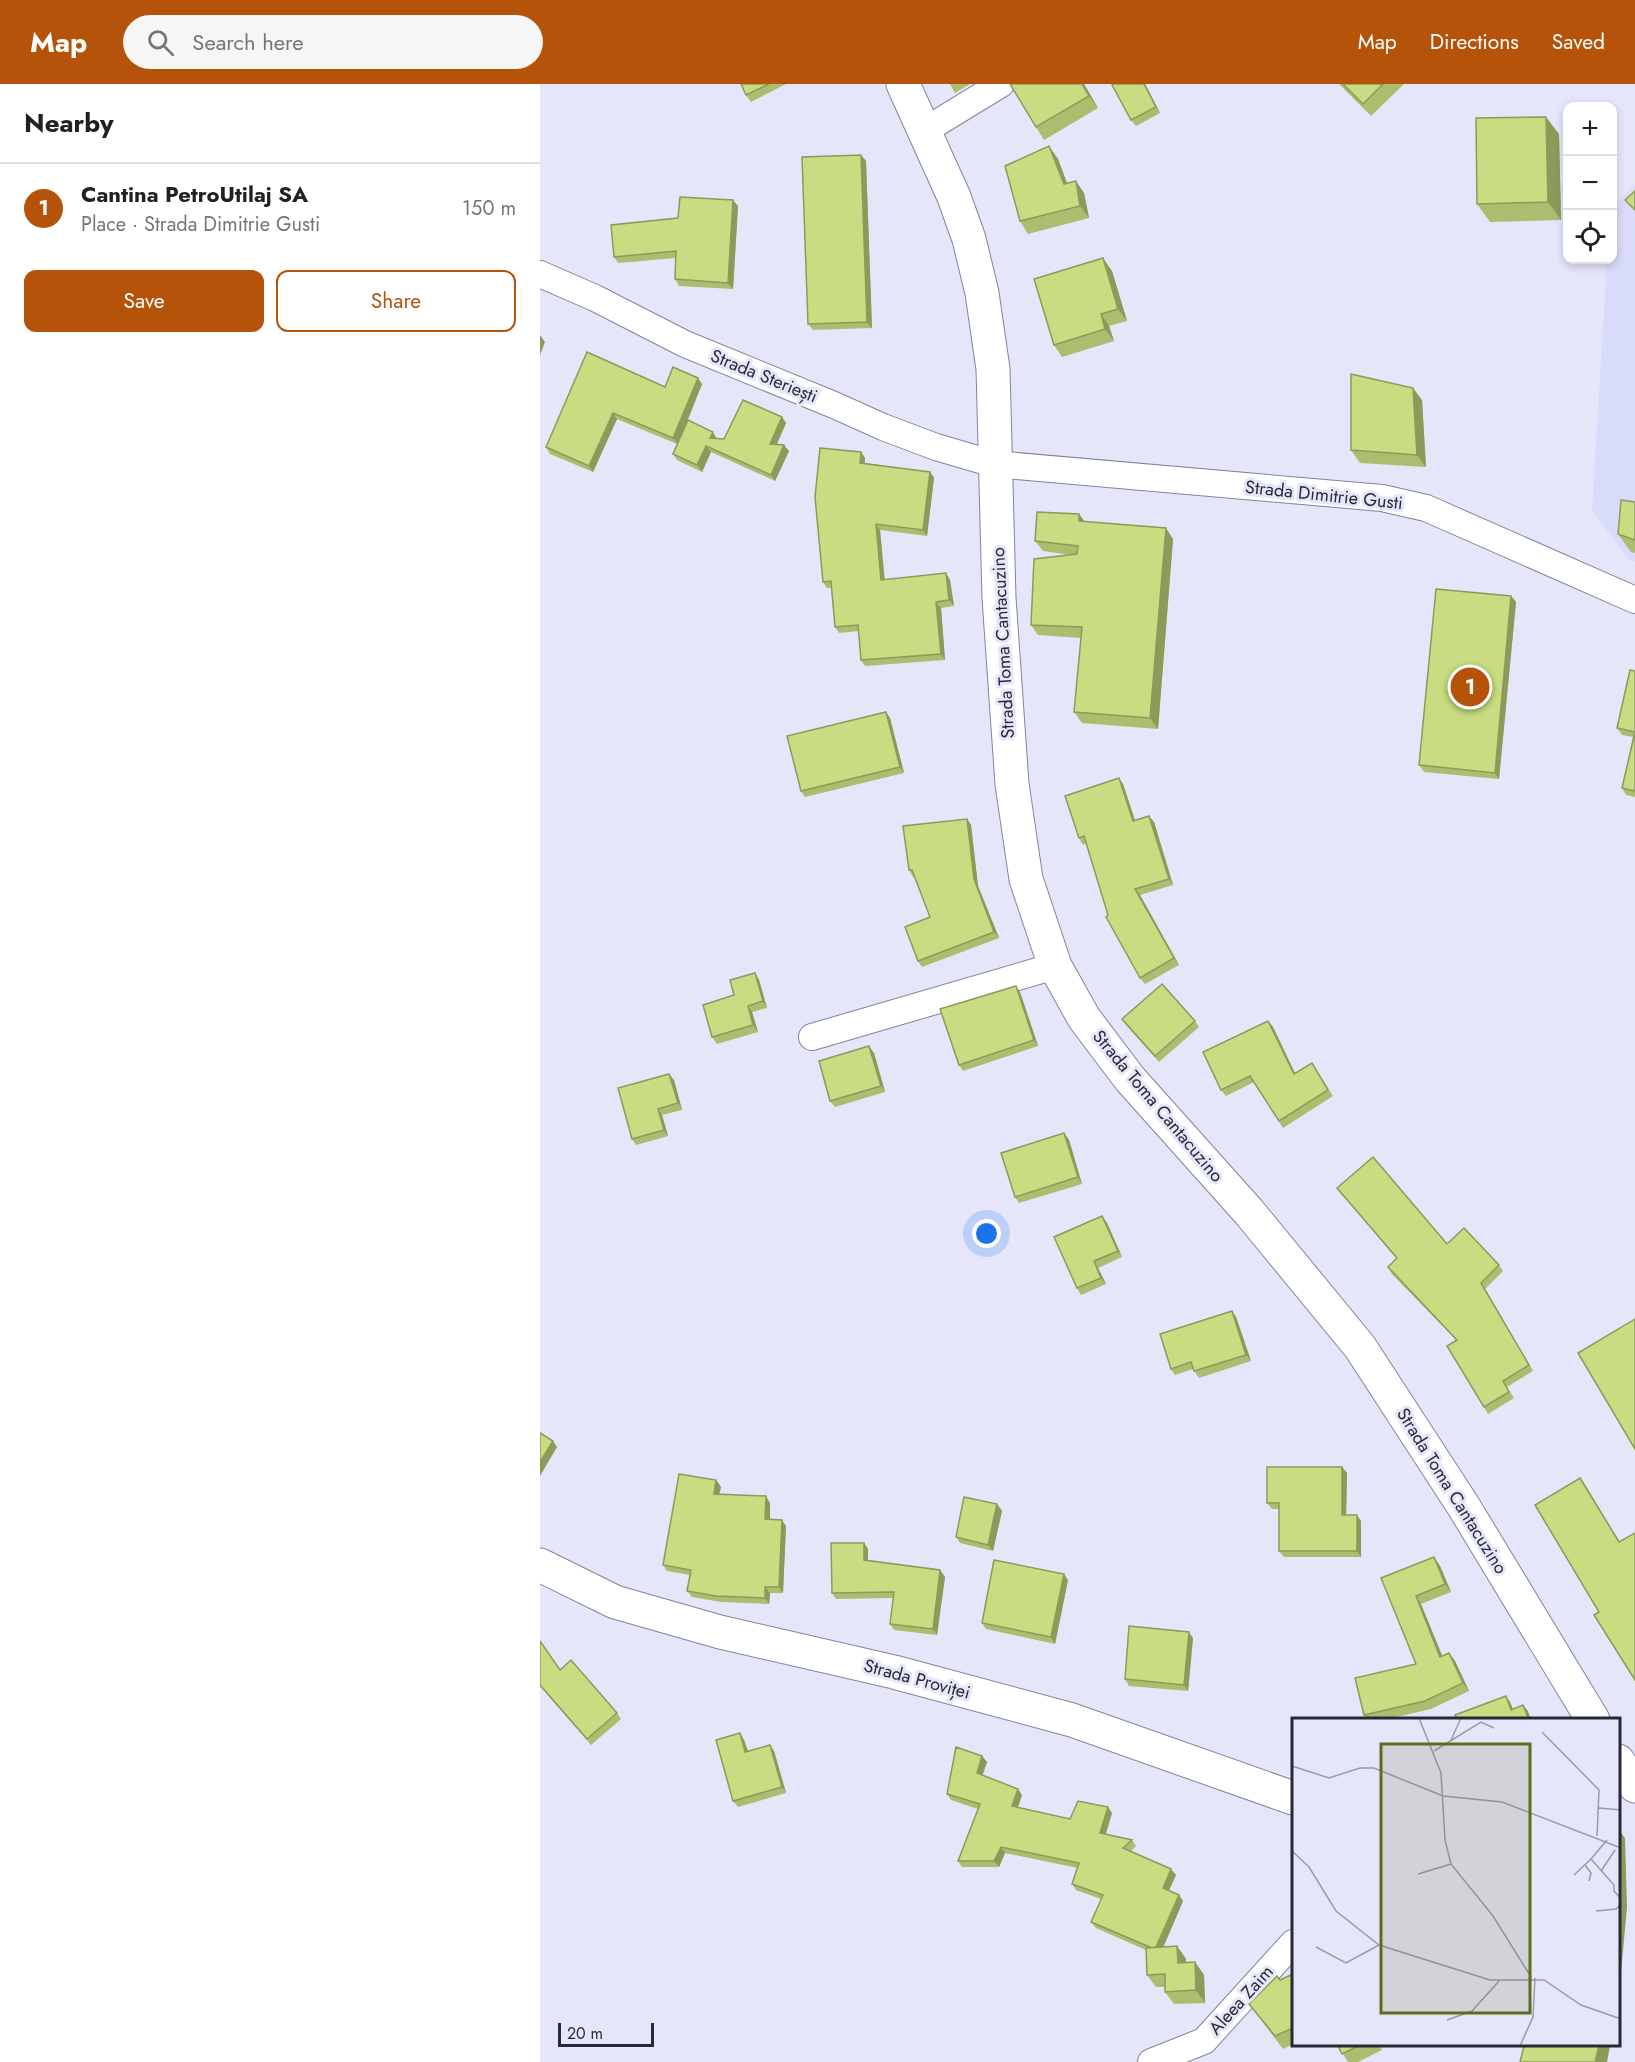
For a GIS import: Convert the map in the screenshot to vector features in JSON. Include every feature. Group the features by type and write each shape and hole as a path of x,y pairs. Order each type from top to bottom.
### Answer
{"street":[{"name":"Strada Toma Cantacuzino","path":"903,84 954,197 969,239 982,293 993,369 999,598 1012,784 1026,879 1055,966 1084,1018 1130,1079 1249,1212 1360,1347 1464,1507 1592,1718"},
{"path":"924,131 1001,84"},
{"name":"Strada Steriești","path":"540,274 595,298 685,344 884,427 936,447 994,464"},
{"name":"Strada Dimitrie Gusti","path":"994,464 1382,498 1426,508 1635,600"},
{"path":"812,1036 1055,966"},
{"name":"Strada Proviței","path":"540,1565 615,1602 720,1632 894,1672 1072,1720 1292,1798"},
{"path":"1620,1764 1635,1786"},
{"path":"1620,1796 1635,1795"},
{"name":"Aleea Zaim","path":"1151,2062 1204,2041 1292,1944"}],"shaded area":[{"path":"1635,185 1635,561 1630,560 1592,511 1607,264 1617,264 1617,203"}],"building":[{"path":"741,84 769,84 746,95"},
{"path":"1010,84 1082,84 1089,96 1036,127"},
{"path":"1113,84 1144,84 1156,107 1131,120"},
{"path":"1343,84 1383,84 1363,104"},
{"path":"1546,117 1548,202 1477,204 1476,118"},
{"path":"1049,146 1064,184 1076,181 1080,206 1020,221 1005,166"},
{"path":"861,155 867,322 808,324 802,157"},
{"path":"1635,191 1635,210 1625,200"},
{"path":"680,197 733,200 728,283 675,279 676,251 614,257 611,225 678,218"},
{"path":"1103,258 1118,309 1101,314 1105,329 1054,345 1034,279"},
{"path":"587,352 665,387 673,367 698,378 673,438 613,413 589,466 546,447"},
{"path":"1351,374 1413,388 1417,455 1351,450"},
{"path":"743,400 782,417 770,444 784,445 771,475 706,446 697,465 673,454 688,420 713,432 710,438 724,439"},
{"path":"820,448 861,452 860,463 930,472 923,530 876,524 881,580 946,573 949,600 936,602 941,654 861,660 858,625 835,627 831,581 823,582 815,497"},
{"path":"1621,500 1635,502 1635,540 1618,534"},
{"path":"1037,512 1079,514 1079,521 1166,528 1150,718 1074,712 1082,627 1031,625 1034,559 1077,554 1078,546 1035,541"},
{"path":"1436,589 1511,596 1495,773 1419,765"},
{"path":"1630,670 1635,671 1635,732 1617,728"},
{"path":"886,712 900,767 801,791 787,736"},
{"path":"1635,732 1635,791 1622,788"},
{"path":"1119,778 1133,821 1149,816 1169,879 1135,889 1174,958 1140,978 1106,917 1108,915 1084,836 1079,838 1065,796"},
{"path":"967,819 974,879 994,932 918,961 905,927 930,917 912,870 909,870 903,826"},
{"path":"755,973 763,1001 748,1006 753,1025 712,1037 703,1005 734,995 730,980"},
{"path":"1162,984 1195,1021 1155,1056 1122,1019"},
{"path":"1016,986 1034,1040 959,1065 940,1009"},
{"path":"1268,1021 1294,1074 1312,1063 1328,1090 1279,1121 1250,1076 1221,1090 1203,1052"},
{"path":"869,1046 881,1086 830,1101 819,1061"},
{"path":"669,1074 678,1103 658,1109 664,1130 632,1139 618,1088"},
{"path":"1064,1133 1078,1177 1015,1197 1001,1153"},
{"path":"1373,1157 1447,1244 1464,1228 1499,1265 1481,1283 1529,1365 1503,1381 1509,1392 1484,1407 1447,1346 1457,1340 1388,1267 1397,1258 1337,1188"},
{"path":"1102,1216 1118,1251 1094,1261 1101,1278 1077,1288 1054,1237"},
{"path":"1232,1311 1246,1355 1194,1371 1191,1362 1171,1369 1160,1334"},
{"path":"1635,1319 1635,1449 1578,1353"},
{"path":"540,1433 553,1441 540,1462"},
{"path":"1267,1467 1342,1467 1342,1515 1357,1515 1357,1551 1279,1551 1279,1503 1267,1503"},
{"path":"679,1474 716,1480 714,1494 766,1496 765,1519 782,1520 779,1587 765,1587 765,1598 716,1596 687,1591 691,1570 663,1565"},
{"path":"1580,1478 1619,1542 1635,1533 1635,1680 1594,1615 1599,1612 1535,1505"},
{"path":"964,1497 997,1504 988,1545 956,1537"},
{"path":"831,1543 864,1543 864,1560 940,1570 933,1629 890,1624 894,1592 832,1593"},
{"path":"1434,1557 1445,1584 1416,1596 1440,1657 1449,1653 1463,1683 1425,1701 1364,1715 1355,1678 1416,1664 1381,1578"},
{"path":"994,1560 1064,1574 1051,1637 982,1623"},
{"path":"1129,1626 1189,1632 1184,1685 1125,1679"},
{"path":"540,1641 560,1670 571,1660 617,1713 587,1739 540,1685"},
{"path":"1506,1696 1511,1710 1523,1705 1528,1718 1456,1718 1455,1715"},
{"path":"740,1733 745,1752 770,1745 782,1787 733,1801 716,1740"},
{"path":"956,1747 982,1756 977,1773 1018,1789 1012,1806 1070,1819 1078,1801 1108,1807 1100,1833 1132,1840 1123,1848 1171,1869 1163,1888 1179,1895 1156,1947 1152,1948 1091,1922 1103,1895 1072,1884 1079,1863 1001,1847 994,1861 958,1861 980,1804 947,1794"},
{"path":"1177,1946 1178,1963 1195,1962 1196,1990 1165,1992 1165,1974 1147,1975 1146,1948"},
{"path":"1292,1974 1292,2028 1275,2036 1249,2004 1277,1976 1280,1980"},
{"path":"1338,2047 1356,2047 1342,2054"},
{"path":"1524,2047 1599,2047 1595,2062 1520,2062"}],"place":[{"name":"Cantina PetroUtilaj SA","path":"1470,687"}]}
